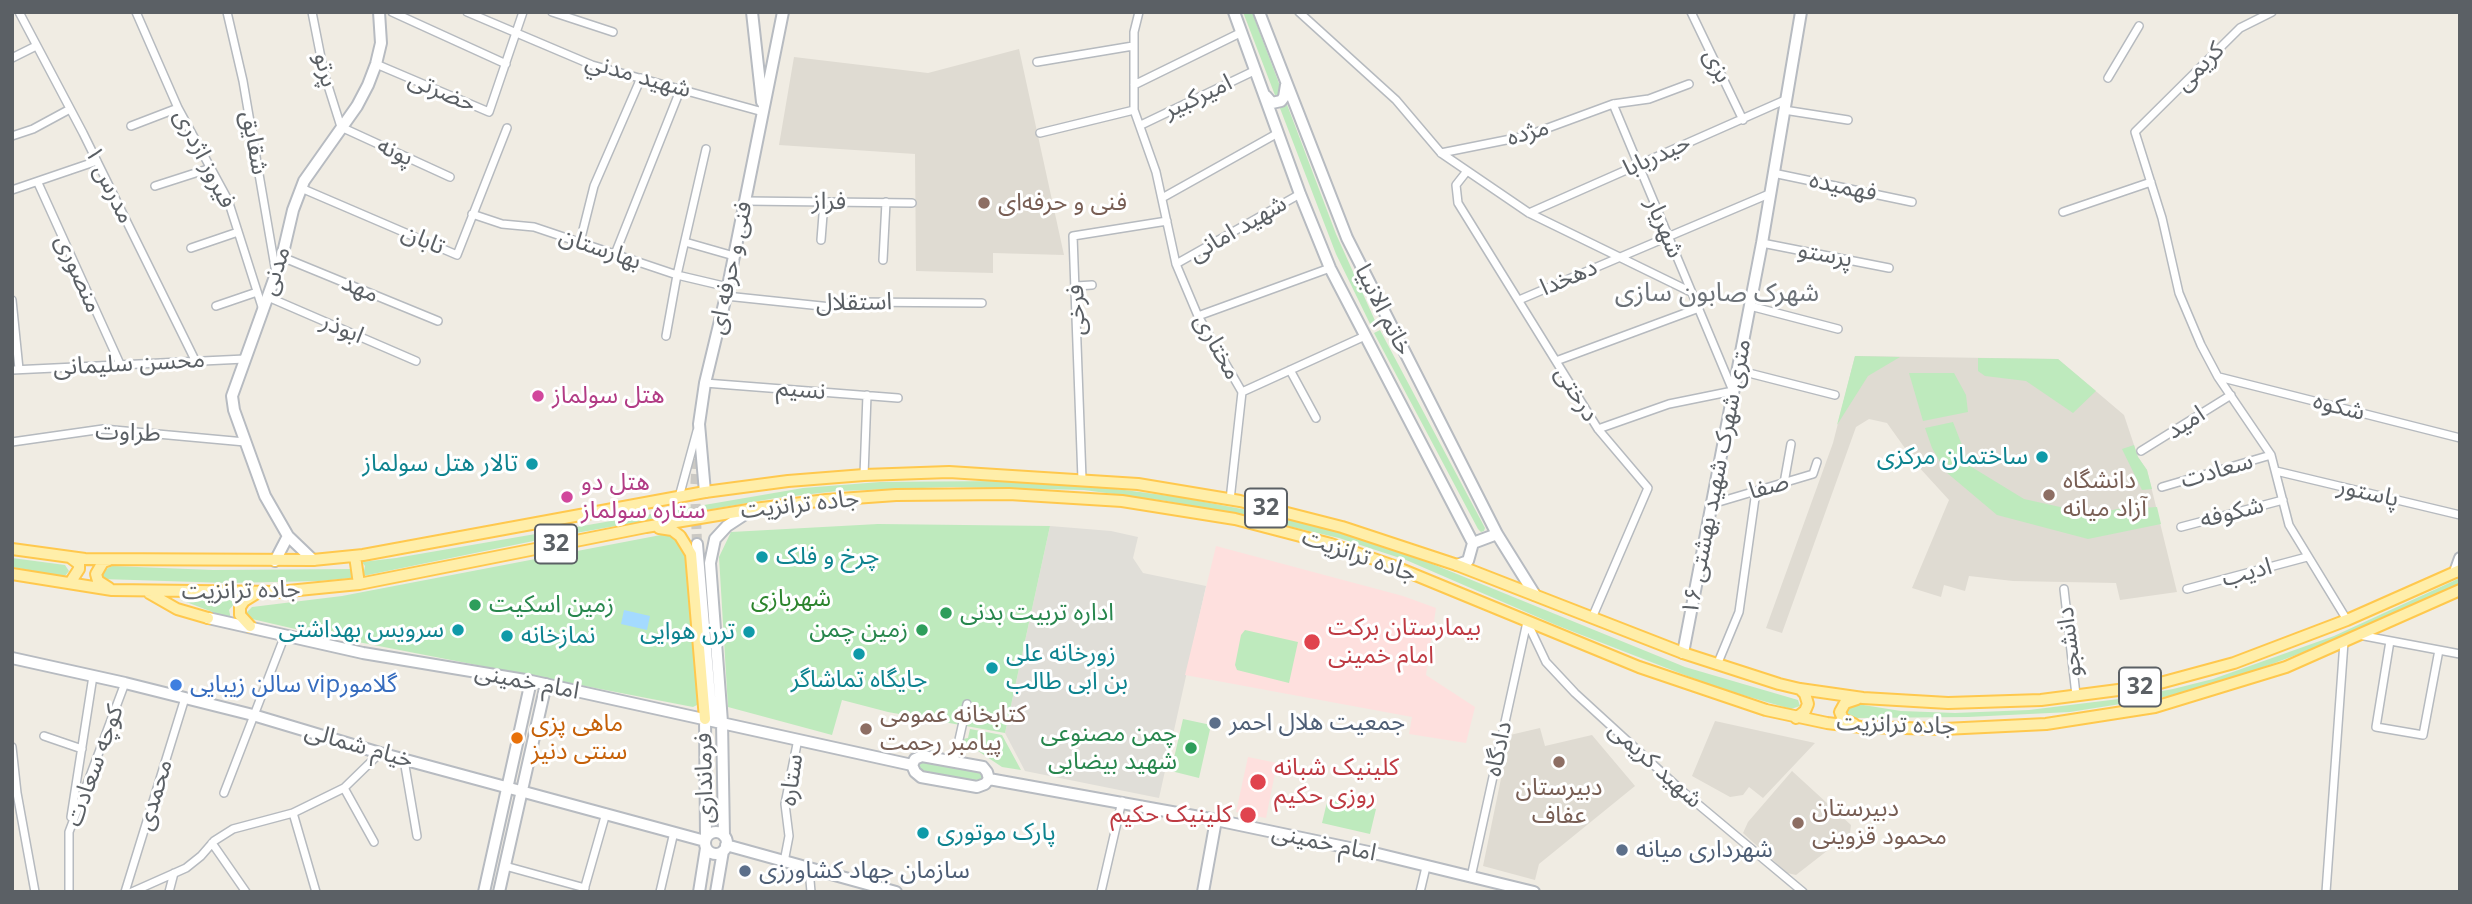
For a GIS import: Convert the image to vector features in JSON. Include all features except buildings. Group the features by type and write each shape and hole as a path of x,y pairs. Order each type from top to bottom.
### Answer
{"main road":[{"name":"جاده ترانزیت","path":"12,550 70,558 313,560 355,556 705,492 788,481 949,472 1082,479 1138,484 1230,500 1342,527 1457,565 1683,653 1800,689 1863,698 1948,704 2042,700 2150,686 2234,663 2347,620 2457,571"},
{"name":"جاده ترانزیت","path":"12,573 112,590 146,592 257,593 321,589 754,509 896,495 1009,494 1133,502 1236,519 1331,544 1391,565 1639,667 1766,710 1796,718 1861,727 1944,729 2046,724 2155,707 2286,667 2460,590"},
{"path":"646,527 672,530 680,536 691,554 713,721"},
{"path":"355,556 359,584"},
{"path":"70,558 79,564 79,569 70,583"},
{"path":"111,559 103,562 96,577 112,590"},
{"name":"امام خمینی","path":"146,592 177,609 208,618"},
{"path":"250,626 240,615 240,607 257,593"},
{"path":"1796,718 1805,711 1808,704 1807,697 1800,689"},
{"path":"1861,727 1843,719 1840,712 1844,703 1863,698"}],"street":[{"name":"مدرس ۱","path":"19,12 97,161 195,360"},
{"name":"فیروز اژدری","path":"136,12 178,108 228,200 262,294"},
{"name":"شقایق","path":"227,12 243,81 276,274"},
{"name":"پرتو","path":"312,12 324,74 341,127"},
{"name":"مدنی","path":"313,560 288,536 265,496 233,410 232,396 263,310 262,294 276,274 293,210 302,188 357,106 376,64 381,43 379,12"},
{"path":"392,12 506,64"},
{"name":"شهيد مدني","path":"467,12 592,65 763,112"},
{"name":"حضرتی","path":"376,64 489,112 523,12"},
{"path":"552,12 613,32"},
{"path":"752,12 763,112"},
{"name":"فنی و حرفه ای","path":"705,492 699,424 705,383 727,291 783,12"},
{"name":"مختاری","path":"1139,12 1133,33 1134,110 1156,172 1176,264 1198,316 1242,392 1230,500"},
{"name":"خاتم الانبیا","path":"1234,12 1300,194 1330,268 1473,543"},
{"name":"خاتم الانبیا","path":"1259,12 1347,238 1497,534 1535,595"},
{"path":"1299,12 1396,100 1441,153 1529,213 1691,292"},
{"name":"بزی","path":"1690,12 1743,120"},
{"name":"۱۶ متری شهرک شهيد بهشتی","path":"1683,653 1762,243 1801,12"},
{"name":"کریمی","path":"2151,182 2136,132 2239,28 2272,12"},
{"path":"2108,78 2138,26"},
{"path":"1133,85 1242,32"},
{"path":"12,58 36,46"},
{"path":"1037,62 1133,46"},
{"name":"امیرکبیر","path":"1141,125 1256,70"},
{"path":"580,242 594,186 641,78"},
{"name":"مژده","path":"1441,153 1526,136 1613,104 1649,99 1689,84"},
{"path":"1264,94 1272,103 1276,103 1284,97 1286,85"},
{"path":"615,254 681,88"},
{"name":"شهریار","path":"1613,104 1734,391"},
{"path":"1785,105 1848,120"},
{"name":"حیدربابا","path":"1529,213 1638,164 1785,105"},
{"path":"131,126 178,108"},
{"path":"12,136 33,129 70,109"},
{"path":"1040,133 1134,110"},
{"name":"پونه","path":"341,127 450,177"},
{"name":"تابان","path":"302,188 457,255 507,128"},
{"path":"1162,198 1278,133"},
{"path":"666,336 706,149"},
{"path":"12,190 97,161"},
{"path":"155,186 211,168"},
{"name":"درختی","path":"1467,171 1456,185 1458,203 1598,429 1648,488 1592,618"},
{"name":"فهمیده","path":"1773,173 1912,202"},
{"path":"2063,212 2151,182 2179,293 2201,345 2218,377 2271,455 2289,525 2347,620"},
{"name":"منصوری","path":"38,183 120,364"},
{"name":"شهید امانی","path":"1176,264 1300,194"},
{"name":"دهخدا","path":"1519,300 1769,194"},
{"name":"فراز","path":"745,201 912,203"},
{"path":"821,240 824,201"},
{"path":"883,260 886,202"},
{"name":"بهارستان","path":"472,214 502,224 534,227 727,291"},
{"name":"فرخی","path":"1082,479 1073,236 1167,221"},
{"path":"191,247 238,232"},
{"path":"685,242 734,256"},
{"name":"پرستو","path":"1762,243 1889,268"},
{"name":"مهد","path":"282,257 438,321"},
{"path":"1198,316 1330,268"},
{"path":"1076,286 1092,285"},
{"name":"استقلال","path":"727,291 831,307 852,302 982,303"},
{"path":"216,306 262,294"},
{"name":"ابوذر","path":"262,294 416,361"},
{"path":"12,300 15,370"},
{"path":"1750,306 1838,329"},
{"path":"1556,361 1699,309"},
{"path":"1242,392 1365,336"},
{"name":"محسن سلیمانی","path":"15,370 245,359"},
{"path":"1290,370 1316,418"},
{"path":"1737,370 1835,395"},
{"name":"شکوه","path":"2218,377 2460,438"},
{"name":"نسيم","path":"705,383 898,398"},
{"path":"1598,429 1669,404 1734,391"},
{"name":"امید","path":"2141,450 2231,395"},
{"path":"864,475 867,396"},
{"path":"679,497 699,424"},
{"name":"طراوت","path":"12,442 103,429 245,442"},
{"path":"1784,483 1791,444"},
{"name":"سعادت","path":"2162,487 2271,455"},
{"name":"صفا","path":"1712,504 1813,474 1817,462"},
{"name":"پاستور","path":"2276,471 2460,515"},
{"path":"1717,664 1739,612 1756,491"},
{"name":"شکوفه","path":"2181,527 2283,500"},
{"path":"713,721 711,550 715,539 727,526 754,509"},
{"path":"1457,565 1468,561 1473,543 1497,534"},
{"path":"275,561 288,536"},
{"path":"696,544 713,721"},
{"name":"ادیب","path":"2187,589 2307,557"},
{"path":"2457,571 2460,558"},
{"name":"دانشجو","path":"2064,589 2077,695"},
{"name":"امام خمینی","path":"208,618 363,653 546,684 912,765"},
{"name":"دادگاه","path":"1471,877 1527,622"},
{"name":"شهید کریمی","path":"1527,622 1546,662 1575,692 1681,790 1799,890"},
{"path":"224,793 285,635"},
{"path":"2359,635 2460,654"},
{"path":"2390,641 2376,727 2423,735 2439,650"},
{"path":"2326,892 2343,642"},
{"name":"خیام شمالی","path":"12,658 253,715 404,760 674,832 705,842 713,854 724,844"},
{"path":"69,832 93,676"},
{"path":"484,892 531,681"},
{"name":"کوچه سعادت","path":"69,892 69,832 125,683"},
{"path":"499,892 546,684"},
{"name":"محمدی","path":"125,892 185,698"},
{"path":"954,762 967,704"},
{"name":"فرمانداری","path":"699,892 713,721"},
{"name":"فرمانداری","path":"713,721 724,844 716,892"},
{"path":"44,736 82,749"},
{"name":"ستاره","path":"784,862 789,836 785,804 798,739"},
{"path":"12,747 22,821 36,892"},
{"path":"132,892 174,873 201,856 212,843 233,829 293,813 344,788 380,753"},
{"path":"922,756 954,762 983,767 989,779 977,787 921,777 912,765 915,759 922,756"},
{"path":"404,760 417,836"},
{"name":"امام خمینی","path":"989,779 1216,820 1378,854 1534,892"},
{"path":"344,788 373,842"},
{"path":"1101,892 1122,802"},
{"path":"293,813 316,892"},
{"path":"505,866 584,890 606,813"},
{"path":"12,820 22,821"},
{"path":"1203,892 1216,820"},
{"path":"660,892 674,832"},
{"path":"705,842 715,832 724,844 861,887 896,892"},
{"path":"212,843 246,892"},
{"path":"1420,892 1426,867"},
{"path":"809,869 811,892"},
{"path":"169,892 174,873"}],"shaded area":[{"name":"فنی و حرفه‌ای","path":"1019,49 1064,255 993,253 993,273 916,271 915,154 779,145 794,57 928,73"},
{"name":"دانشگاه آزاد میانه","path":"1855,356 2058,359 2124,415 2138,457 2147,470 2177,592 2120,600 2116,583 2013,581 1969,576 1965,591 1944,585 1941,597 1912,588 1949,500 1917,465 1887,423 1869,419 1856,427 1782,633 1766,628 1833,443"},
{"path":"1050,526 1111,531 1138,537 1133,558 1143,573 1206,586 1159,798 1025,771 1005,733"},
{"name":"بیمارستان برکت امام خمینی","path":"1216,546 1403,596 1436,608 1426,675 1475,707 1466,743 1409,734 1412,717 1185,675"},
{"path":"1715,721 1815,743 1763,798 1749,787 1743,795 1730,797 1692,776"},
{"path":"1540,728 1545,746 1592,735 1635,786 1539,864 1535,880 1483,866 1510,735"},
{"name":"کلینیک شبانه روزی حکیم","path":"1248,757 1277,763 1266,818 1236,812"},
{"name":"دبیرستان محمود قزوینی","path":"1792,771 1851,825 1850,833 1796,875 1787,873 1743,833 1748,822"}],"green space":[{"path":"1243,12 1252,12 1336,234 1377,325 1372,328 1336,254"},
{"path":"1380,330 1485,528 1484,531 1478,529 1374,333"},
{"path":"1855,356 1900,357 1868,376 1837,425"},
{"path":"1978,358 2058,359 2096,391 2073,413 2026,381 1985,376 1978,371"},
{"path":"1909,373 1954,373 1966,395 1968,412 1923,421"},
{"path":"1953,422 1970,466 2024,499 2092,514 2133,506 2157,507 2161,524 2088,539 1997,515 1946,472 1932,448 1925,428"},
{"path":"2134,445 2147,470 2152,489 2142,490 2122,449"},
{"path":"998,481 1086,485 1178,497 1279,516 1365,540 1430,563 1685,667 1798,700 1800,706 1791,709 1718,688 1556,625 1406,560 1339,538 1166,501 1084,490 951,487 838,491 776,498 553,537 363,576 365,566 362,562 803,488 880,482"},
{"name":"شهربازی","path":"878,524 1050,526 1005,733 888,712 842,700 832,735 728,707 719,557 731,532"},
{"path":"666,534 674,536 688,556 699,699 693,707 317,634 252,619 246,613 252,607 342,596"},
{"path":"12,558 65,565 69,571 65,576 60,576 12,567"},
{"path":"112,566 213,570 355,569 353,578 319,581 228,583 102,579 101,572"},
{"path":"2460,578 2460,584 2320,646 2240,676 2165,697 2070,712 1968,717 1855,718 1845,713 1846,707 1857,704 1901,711 1955,713 2029,710 2119,699 2173,689 2213,679 2334,636"},
{"path":"238,599 229,610 231,619 181,600"},
{"path":"1245,630 1298,642 1289,683 1237,670 1235,665 1241,635"},
{"name":"چمن مصنوعی شهید بیضایی","path":"1183,719 1211,725 1199,778 1171,771"},
{"path":"970,729 1002,735 1021,770 1002,767 975,749 962,744 963,739 968,738"},
{"path":"917,760 981,770 986,778 977,784 917,771"},
{"path":"1328,798 1376,809 1370,834 1322,823"}],"water":[{"path":"624,610 650,616 647,630 621,624"}],"tunnel":[{"path":"697,544 695,489 698,446"}],"place":[{"name":"فنی و حرفه‌ای","path":"984,203"},
{"name":"هتل سولماز","path":"538,396"},
{"name":"ساختمان مرکزی","path":"2042,457"},
{"name":"تالار هتل سولماز","path":"532,464"},
{"name":"دانشگاه آزاد میانه","path":"2049,495"},
{"name":"هتل دو ستاره سولماز","path":"567,497"},
{"name":"چرخ و فلک","path":"762,557"},
{"name":"زمین اسکیت","path":"475,605"},
{"name":"اداره تربیت بدنی","path":"946,613"},
{"name":"سرویس بهداشتی","path":"458,630"},
{"name":"زمین چمن","path":"922,630"},
{"name":"ترن هوایی","path":"749,632"},
{"name":"نمازخانه","path":"507,636"},
{"name":"بیمارستان برکت امام خمینی","path":"1312,642"},
{"name":"جایگاه تماشاگر","path":"859,654"},
{"name":"زورخانه علی بن ابی طالب","path":"992,668"},
{"name":"سالن زیبایی vipگلامور","path":"176,685"},
{"name":"جمعیت هلال احمر","path":"1215,723"},
{"name":"کتابخانه عمومی پیامبر رحمت","path":"866,729"},
{"name":"ماهی پزی سنتی دنیز","path":"517,738"},
{"name":"چمن مصنوعی شهید بیضایی","path":"1191,748"},
{"name":"دبیرستان عفاف","path":"1559,762"},
{"name":"کلینیک شبانه روزی حکیم","path":"1258,782"},
{"name":"کلینیک حکیم","path":"1248,815"},
{"name":"دبیرستان محمود قزوینی","path":"1798,823"},
{"name":"پارک موتوری","path":"923,833"},
{"name":"شهرداری میانه","path":"1622,850"},
{"name":"سازمان جهاد کشاورزی","path":"745,871"}],"district":[{"name":"شهرک صابون سازی","path":"1717,294"}]}
